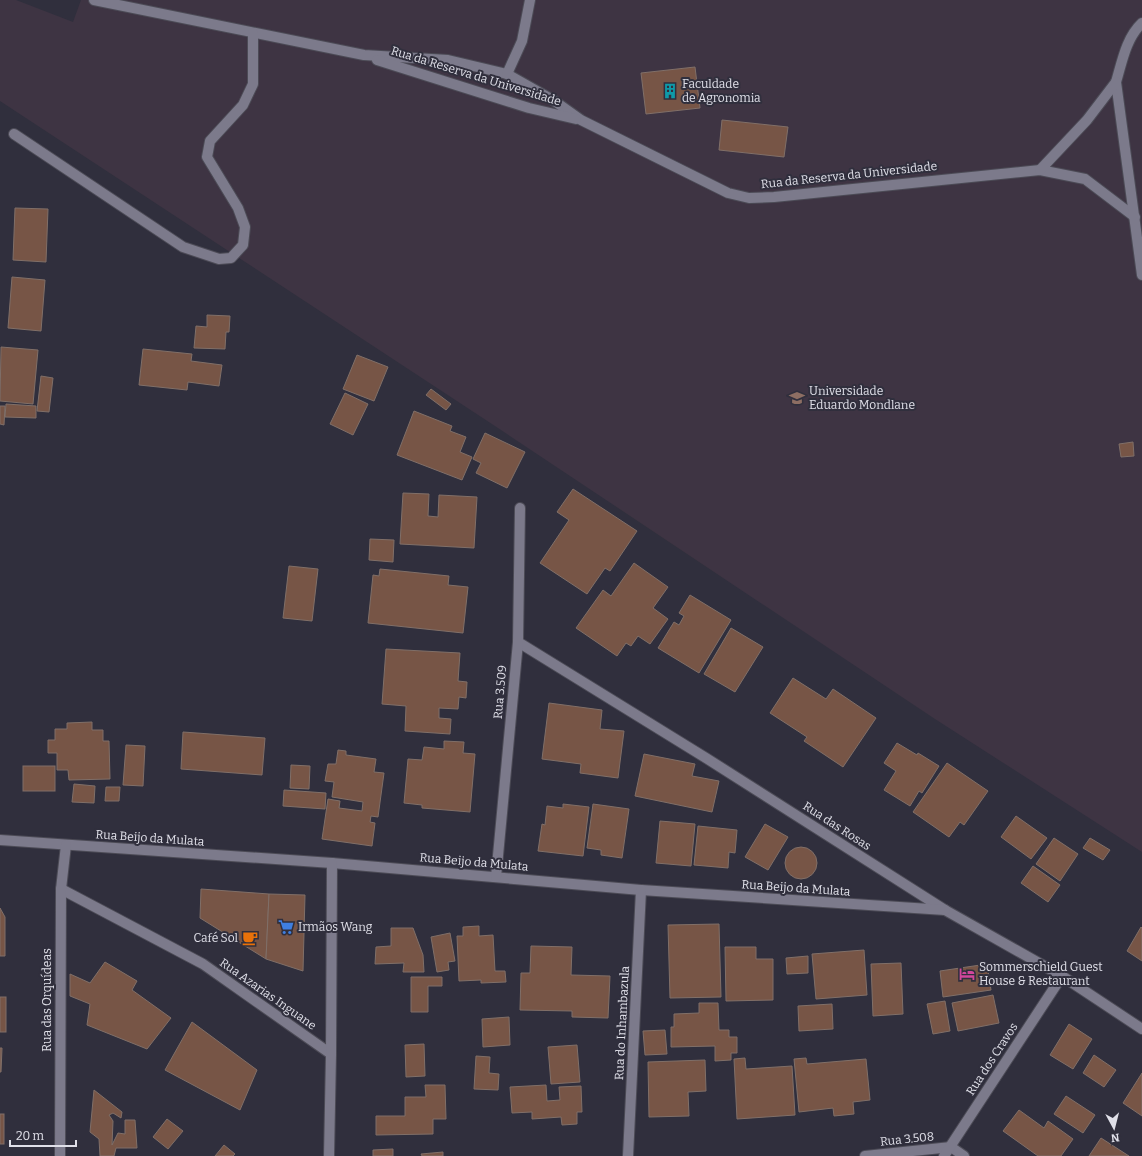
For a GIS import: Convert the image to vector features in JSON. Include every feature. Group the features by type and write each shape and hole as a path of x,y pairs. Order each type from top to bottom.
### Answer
{"street":[{"name":"Rua da Reserva da Universidade","path":"94,0 364,56 461,87 581,120"},
{"path":"508,74 522,41 530,0"},
{"path":"1040,170 1087,120 1116,82 1124,53 1136,28 1142,23"},
{"path":"14,134 183,247 219,259 230,258 243,245 245,227 238,208 207,157 210,141 243,105 253,84 253,33"},
{"name":"Rua da Reserva da Universidade","path":"364,56 448,60 508,74 552,100 581,120 728,192 749,198 774,197 1040,170 1085,179 1135,218"},
{"path":"1116,82 1142,275"},
{"name":"Rua 3.509","path":"496,877 518,642 520,508"},
{"name":"Rua das Rosas","path":"518,642 706,758 945,910 1062,976 1142,1029"},
{"name":"Rua Beijo da Mulata","path":"0,840 332,863 641,890 945,910"},
{"name":"Rua das Orquídeas","path":"60,1156 60,889 66,845"},
{"path":"329,1156 332,863"},
{"name":"Rua Azarias Inguane","path":"60,889 203,964 331,1054"},
{"name":"Rua do Inhambazula","path":"628,1156 641,890"},
{"name":"Rua dos Cravos","path":"944,1156 1062,976"},
{"path":"951,1147 964,1156"},
{"name":"Rua 3.508","path":"865,1156 951,1147"}],"shaded area":[{"name":"Universidade Eduardo Mondlane","path":"0,0 16,0 73,22 81,0 1142,0 1142,852 935,719 498,428 0,101"}],"building":[{"name":"Faculdade de Agronomia","path":"695,67 700,108 646,114 641,73"},
{"name":"Faculdade de Agronomia","path":"722,120 788,127 784,157 719,150"},
{"path":"15,208 48,209 46,262 13,260"},
{"path":"12,277 45,280 41,331 8,328"},
{"path":"207,315 230,316 229,332 226,332 225,349 194,348 196,326 207,327"},
{"path":"1,347 38,350 33,404 0,401"},
{"path":"143,349 192,354 191,361 222,365 219,386 188,382 187,390 139,385"},
{"path":"357,355 388,367 374,401 343,389"},
{"path":"41,376 53,378 49,412 37,411"},
{"path":"431,389 451,404 446,410 426,395"},
{"path":"345,393 368,404 353,435 330,424"},
{"path":"6,404 36,406 36,418 5,417"},
{"path":"0,406 5,406 4,425 0,424"},
{"path":"414,411 452,426 450,431 466,437 460,452 472,457 462,480 397,455"},
{"path":"485,433 525,452 507,488 476,473 481,463 473,459"},
{"path":"1133,442 1134,456 1121,457 1119,444"},
{"path":"573,489 637,531 610,571 605,568 587,594 540,563 569,520 557,512"},
{"path":"403,493 429,494 428,516 438,517 439,495 477,497 474,548 400,544"},
{"path":"370,539 394,540 393,562 369,560"},
{"path":"634,563 668,587 653,608 668,619 650,644 638,636 631,646 626,643 617,656 576,628 603,590 611,596"},
{"path":"289,566 318,569 312,621 283,618"},
{"path":"380,569 449,576 448,585 468,587 463,633 368,623 373,575 379,576"},
{"path":"690,595 731,620 699,673 658,648 674,622 679,625 684,616 679,613"},
{"path":"731,628 763,647 735,692 704,674"},
{"path":"386,649 460,653 458,681 467,682 466,698 459,697 458,709 439,708 439,718 451,719 450,734 405,731 406,706 382,704"},
{"path":"793,678 826,699 833,689 876,718 843,767 804,741 807,737 770,713"},
{"path":"549,703 602,710 600,729 624,731 618,778 580,773 581,764 542,759"},
{"path":"92,722 92,730 103,730 103,741 109,741 110,779 69,780 68,770 57,770 57,753 48,753 48,740 55,740 55,729 67,729 67,723"},
{"path":"183,732 265,738 262,775 181,769"},
{"path":"444,741 464,742 463,753 475,754 470,812 422,808 422,805 404,803 408,759 422,760 424,747 444,749"},
{"path":"897,743 917,755 918,753 939,766 922,793 919,791 910,806 884,790 896,771 884,763"},
{"path":"126,745 145,746 143,786 123,785"},
{"path":"338,750 346,751 346,755 376,759 374,772 384,773 378,817 371,816 370,822 375,823 372,846 322,839 328,799 340,801 339,808 362,811 363,802 332,797 334,782 325,781 328,764 336,764"},
{"path":"644,754 695,764 692,776 719,781 712,812 635,796"},
{"path":"947,763 988,791 964,825 960,822 949,837 913,812"},
{"path":"291,765 310,766 309,789 290,788"},
{"path":"23,766 55,766 55,791 23,791"},
{"path":"74,784 95,786 94,803 72,802"},
{"path":"106,787 120,787 119,801 105,801"},
{"path":"284,790 326,793 325,809 283,806"},
{"path":"563,804 589,807 583,856 538,851 542,824 545,825 547,806 563,808"},
{"path":"593,804 629,809 622,858 601,855 601,850 587,848"},
{"path":"1016,816 1047,838 1031,859 1001,837"},
{"path":"660,821 695,824 691,866 656,863"},
{"path":"765,824 788,837 768,870 745,857"},
{"path":"698,826 737,830 735,853 729,852 728,868 694,865"},
{"path":"1054,838 1078,854 1060,881 1036,864"},
{"path":"1090,838 1110,850 1103,860 1083,848"},
{"path":"798,847 804,847 814,854 817,863 816,869 810,876 804,879 798,879 788,872 785,866 785,860 792,850"},
{"path":"1033,866 1060,885 1048,902 1021,883"},
{"name":"Café Sol","path":"201,889 269,894 266,959 200,918"},
{"name":"Irmãos Wang","path":"269,894 305,895 303,971 266,959"},
{"path":"0,908 5,917 5,956 0,956"},
{"path":"719,924 721,997 670,998 668,925"},
{"path":"479,926 479,936 493,935 495,971 505,971 506,982 481,983 481,980 459,981 457,936 463,936 463,927"},
{"path":"1141,927 1142,928 1142,961 1127,951"},
{"path":"391,928 413,928 423,955 424,972 403,972 404,963 375,964 376,947 391,946"},
{"path":"450,933 455,961 448,962 449,970 437,972 431,937"},
{"path":"531,946 572,947 571,975 610,976 608,1018 572,1017 572,1011 520,1010 521,973 530,973"},
{"path":"725,947 756,947 756,959 773,959 773,1000 726,1001"},
{"path":"864,950 867,995 816,999 812,954"},
{"path":"808,956 808,973 787,974 786,958"},
{"path":"105,962 137,981 132,990 171,1018 147,1049 87,1025 90,1004 70,996 70,974 90,983"},
{"path":"901,963 903,1014 873,1016 871,964"},
{"path":"987,964 991,990 943,997 940,971"},
{"path":"411,977 442,977 442,986 428,986 428,1012 411,1012"},
{"path":"993,995 999,1023 958,1031 952,1003"},
{"path":"0,997 6,997 6,1032 0,1032"},
{"path":"945,1001 950,1031 933,1034 927,1004"},
{"path":"699,1003 718,1003 719,1030 729,1030 729,1037 737,1037 737,1053 731,1053 731,1060 715,1061 715,1046 671,1047 671,1027 674,1027 674,1014 699,1013"},
{"path":"832,1004 833,1029 799,1031 798,1006"},
{"path":"509,1017 510,1045 483,1047 482,1019"},
{"path":"192,1022 257,1070 240,1110 165,1070"},
{"path":"1069,1024 1092,1039 1073,1069 1050,1055"},
{"path":"665,1030 667,1054 645,1055 643,1031"},
{"path":"424,1044 425,1076 406,1077 405,1045"},
{"path":"577,1045 580,1082 551,1084 548,1047"},
{"path":"0,1048 2,1048 1,1072 0,1072"},
{"path":"1094,1055 1116,1070 1104,1087 1083,1073"},
{"path":"476,1056 490,1057 489,1073 499,1074 498,1090 474,1089"},
{"path":"745,1058 746,1069 792,1066 795,1115 737,1119 734,1059"},
{"path":"806,1058 807,1064 866,1059 870,1100 853,1102 854,1114 834,1116 833,1108 799,1112 794,1059"},
{"path":"705,1060 706,1091 688,1092 689,1116 649,1117 648,1062"},
{"path":"1142,1073 1142,1116 1123,1103"},
{"path":"425,1085 445,1085 446,1119 433,1119 433,1134 376,1135 376,1116 405,1116 405,1097 426,1097"},
{"path":"546,1085 547,1101 560,1100 559,1087 581,1086 582,1112 577,1112 577,1124 562,1125 561,1117 532,1119 532,1112 512,1113 510,1087"},
{"path":"94,1090 122,1112 121,1118 113,1113 109,1115 113,1121 112,1145 118,1133 125,1134 125,1120 135,1120 137,1148 116,1148 114,1156 100,1156 99,1139 90,1132"},
{"path":"1066,1096 1095,1115 1083,1133 1054,1114"},
{"path":"1019,1110 1044,1128 1048,1121 1073,1139 1061,1156 1038,1156 1003,1131"},
{"path":"0,1114 4,1114 4,1144 0,1144"},
{"path":"167,1119 183,1131 168,1149 153,1137"},
{"path":"1101,1138 1129,1156 1089,1156"},
{"path":"224,1145 235,1154 233,1156 215,1156"},
{"path":"393,1149 393,1156 373,1156 373,1150"},
{"path":"443,1152 443,1156 422,1156 421,1154"}],"place":[{"name":"Faculdade de Agronomia","path":"670,91"},
{"name":"Universidade Eduardo Mondlane","path":"797,398"},
{"name":"Irmãos Wang","path":"286,927"},
{"name":"Café Sol","path":"250,938"},
{"name":"Sommerschield Guest House & Restaurant","path":"967,974"}]}
